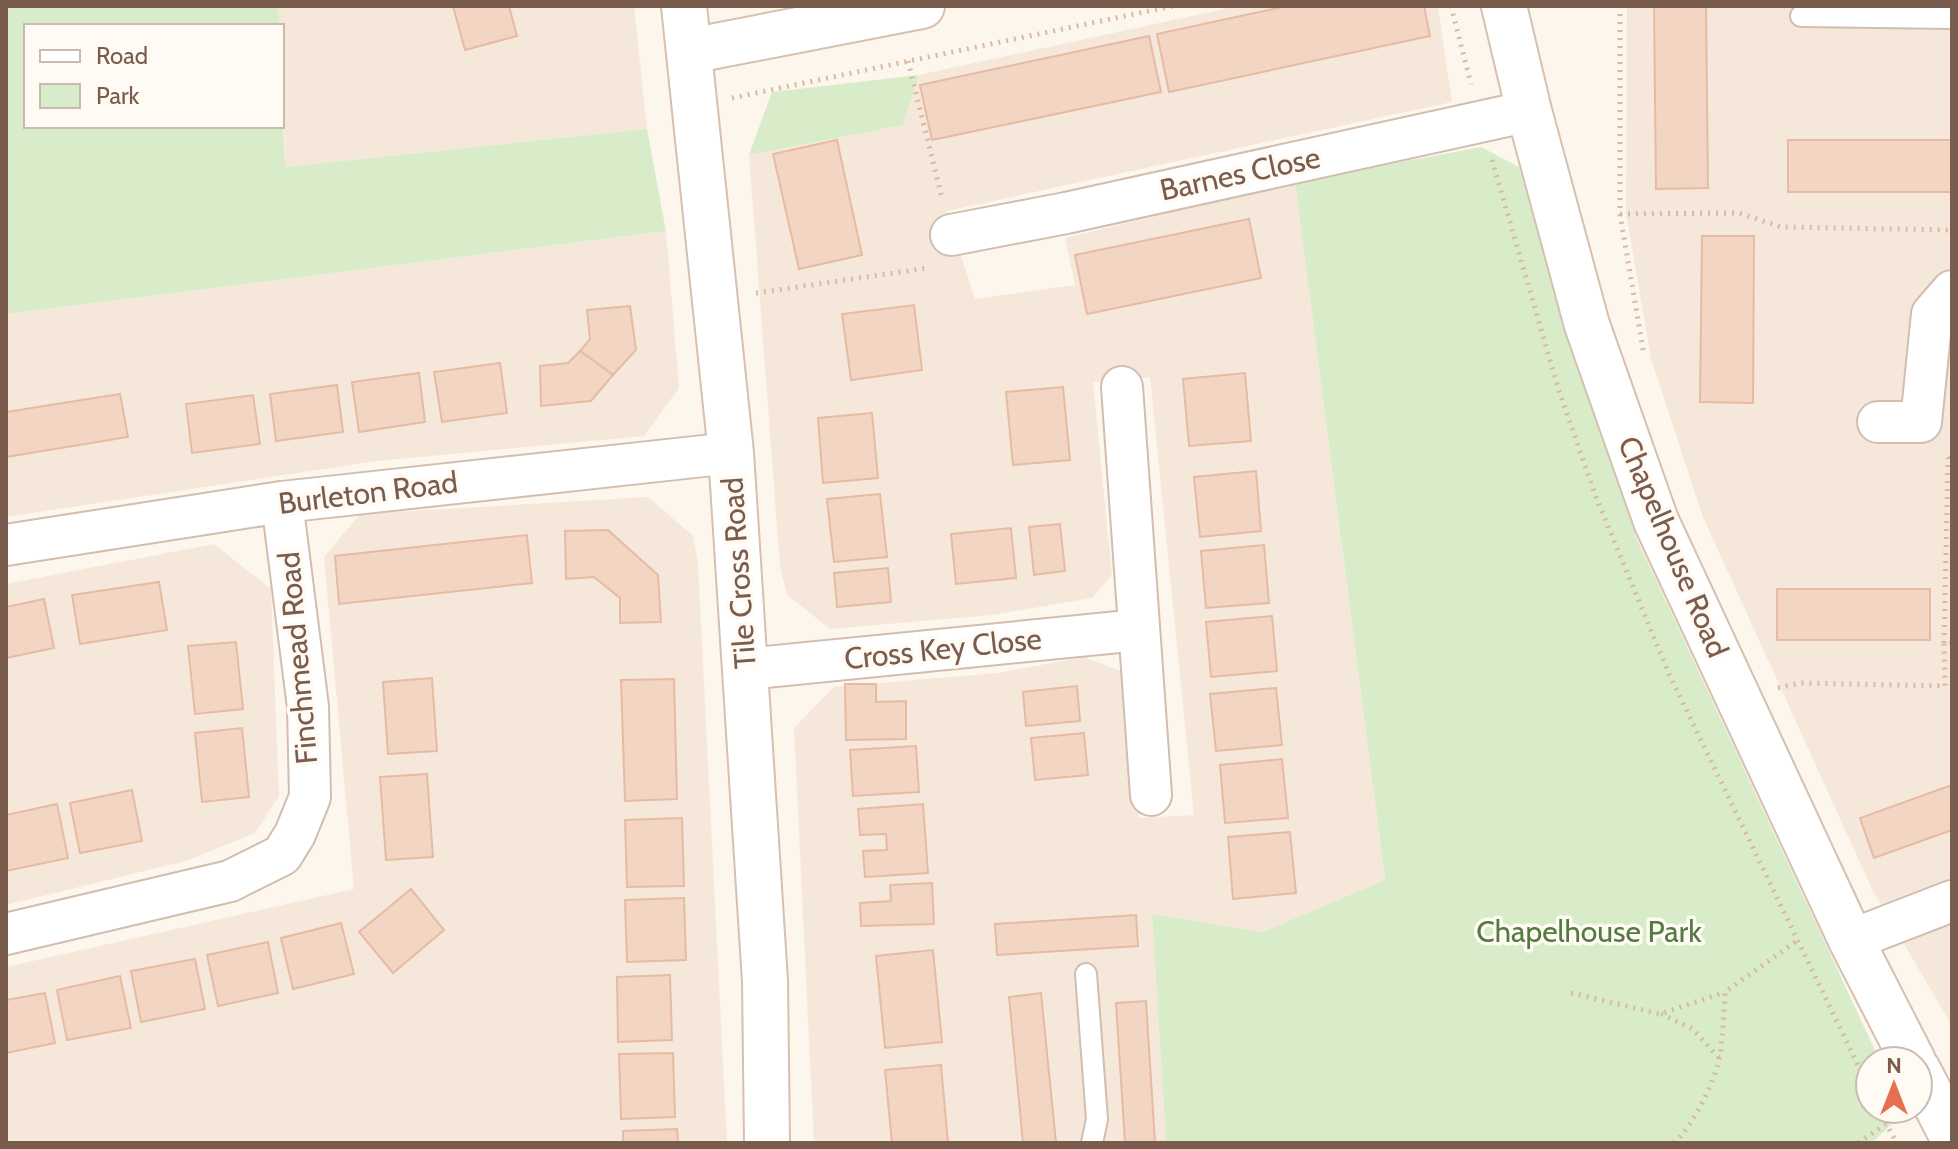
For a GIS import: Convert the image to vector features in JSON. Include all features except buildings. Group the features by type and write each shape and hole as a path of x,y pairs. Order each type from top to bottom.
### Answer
{"street":[{"name":"Tile Cross Road","path":"684,6 731,453 765,981 767,1143"},
{"path":"690,51 922,6"},
{"name":"Chapelhouse Road","path":"1504,6 1587,325 1656,521 1844,926 1905,1045"},
{"name":"Barnes Close","path":"951,235 1066,213 1529,111"},
{"path":"1878,422 1921,422 1932,314 1952,291"},
{"path":"1122,387 1151,795"},
{"name":"Burleton Road","path":"6,545 282,502 731,453"},
{"name":"Finchmead Road","path":"6,934 230,881 282,855 295,834 310,797 308,707 282,502"},
{"name":"Cross Key Close","path":"746,669 1139,630"},
{"path":"1844,926 1952,901"},
{"path":"1934,1101 1952,1136"}],"lane":[{"path":"1801,16 1952,18"},
{"path":"1086,974 1097,1119 1092,1143"}],"path":[{"path":"696,106 1173,6"},
{"path":"1451,6 1480,121"},
{"path":"1620,6 1620,214 1645,361"},
{"path":"715,299 954,264 951,235 908,61"},
{"path":"1620,214 1739,213 1781,227 1952,230"},
{"path":"1738,697 1800,683 1945,686 1948,458 1921,422"},
{"path":"1944,643 1952,643"},
{"path":"1660,1014 1725,992 1844,926"},
{"path":"1674,1143 1681,1137 1704,1099 1720,1058 1725,992"},
{"path":"1571,993 1660,1014 1693,1029 1720,1058"},
{"path":"1858,1143 1885,1125"},
{"path":"1887,1125 1897,1143"}],"shaded area":[{"path":"278,6 634,6 647,129 285,167 284,24 279,24"},
{"path":"1238,6 1438,6 1452,102 947,211 975,299 1075,285 1065,238 1295,182 1385,881 1263,932 1152,914 1166,1143 814,1143 794,728 834,687 997,673 1084,657 1120,671 1139,818 1194,815 1150,377 1093,382 1112,575 1092,598 992,615 830,629 787,595 780,566 749,155 903,125 919,75"},
{"path":"1627,6 1952,6 1952,1026 1872,889 1703,517 1651,359 1626,213"},
{"path":"666,231 679,388 644,436 377,461 6,517 6,314"},
{"path":"648,497 693,536 698,563 727,1143 6,1143 6,967 354,889 324,557 360,514"},
{"path":"214,544 271,589 279,796 255,833 189,860 6,905 6,584"}],"green space":[{"path":"6,6 278,6 279,24 24,24 24,128 283,128 285,167 647,129 666,231 6,314"},
{"path":"919,75 903,125 749,155 772,92"},
{"name":"Chapelhouse Park","path":"1481,147 1519,167 1636,537 1873,1045 1854,1045 1854,1125 1891,1125 1872,1143 1166,1143 1152,914 1263,932 1385,880 1295,182"}]}
